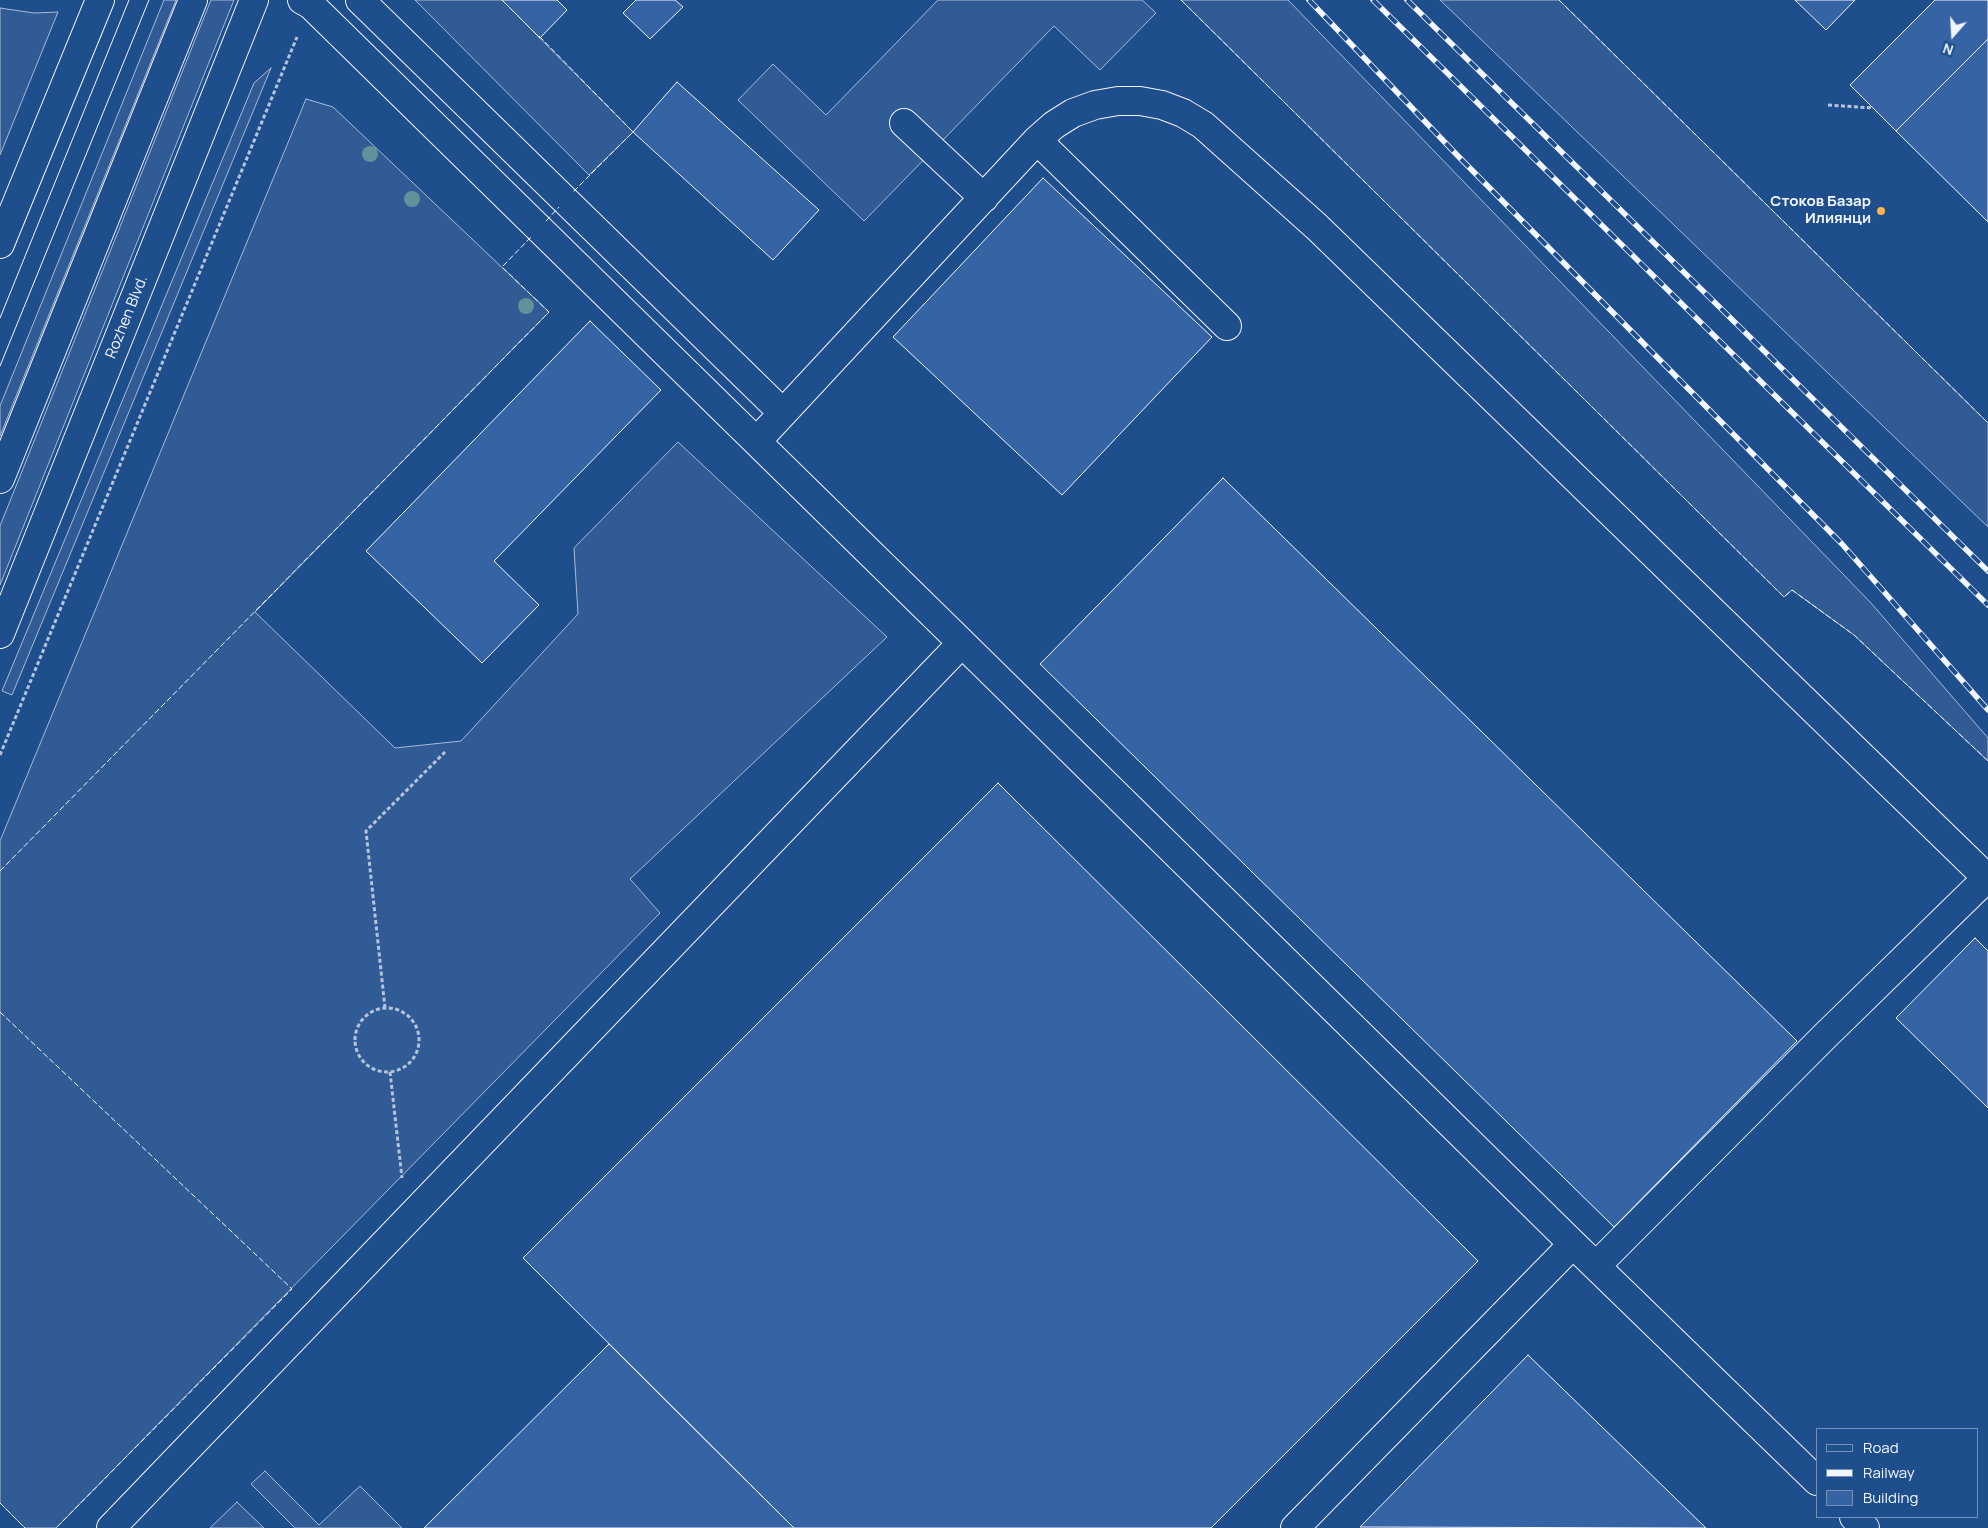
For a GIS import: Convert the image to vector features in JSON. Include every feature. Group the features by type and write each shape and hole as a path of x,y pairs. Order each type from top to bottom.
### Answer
{"main road":[{"path":"0,244 100,0"},
{"path":"0,479 193,0"},
{"path":"302,0 311,5 962,642 1573,1244 1816,1480"},
{"path":"360,0 783,412"},
{"name":"Rozhen Blvd.","path":"0,634 256,3"},
{"path":"757,441 1036,140 1054,125 1073,113 1095,105 1118,101 1140,101 1162,105 1183,113 1203,125 1317,227 1988,879 1825,1036 1596,1266"},
{"path":"904,123 984,198"},
{"path":"1036,140 1227,326"},
{"path":"112,1528 962,642"},
{"path":"1295,1528 1573,1244"},
{"path":"1855,1518 1866,1528"}],"path":[{"path":"0,755 280,79"},
{"path":"1828,105 1873,108"},
{"path":"385,1008 366,831 445,752"},
{"path":"385,1008 396,1009 406,1014 414,1022 418,1032 419,1043 417,1054 410,1063 401,1069 380,1072 371,1068 357,1053 355,1032 366,1015 375,1010 385,1008"},
{"path":"390,1072 407,1221"}],"shaded area":[{"path":"164,0 176,0 0,436 0,406"},
{"path":"211,0 234,0 0,585 0,526"},
{"path":"415,0 502,0 633,132 589,175"},
{"path":"938,0 1142,0 1156,13 1100,70 1054,26 864,221 738,100 773,64 826,115"},
{"path":"1181,0 1288,0 1871,603 1988,738 1988,761 1854,635 1792,590 1784,597"},
{"path":"1440,0 1559,0 1988,423 1988,527"},
{"path":"0,8 34,13 58,12 0,155"},
{"path":"271,68 12,695 2,691 254,83"},
{"path":"306,99 333,107 549,312 255,612 395,748 461,741 578,614 574,548 678,442 887,637 630,879 660,913 56,1528 25,1528 0,1503 0,841"},
{"path":"265,1471 319,1525 360,1486 402,1528 295,1528 251,1484"},
{"path":"237,1502 264,1528 210,1528"}],"building":[{"path":"502,0 557,0 567,10 540,38"},
{"path":"636,0 675,0 683,7 650,39 623,13"},
{"path":"1795,0 1855,0 1826,30"},
{"path":"1935,0 1988,0 1988,39 1896,131 1850,85"},
{"path":"1988,39 1988,222 1896,131"},
{"path":"677,82 819,210 773,260 633,132"},
{"path":"1043,178 1212,337 1062,495 893,337"},
{"path":"590,321 661,390 494,561 539,605 482,663 366,551"},
{"path":"1223,478 1797,1041 1614,1227 1040,664"},
{"path":"998,783 1478,1261 1211,1528 794,1528 523,1258"},
{"path":"1975,938 1988,951 1988,1108 1896,1018"},
{"path":"609,1344 794,1528 424,1528"},
{"path":"1528,1355 1706,1528 1360,1527"}],"tram line":[{"path":"0,318 129,0"},
{"path":"0,366 149,0"}],"railway":[{"path":"1309,0 1457,155 1842,544 1988,710"},
{"path":"1373,0 1988,605"},
{"path":"1407,0 1988,571"}],"fence":[{"path":"1181,0 1784,597 1792,590 1854,635 1988,761"},
{"path":"1559,0 1988,423"},
{"path":"539,36 633,132 573,192"},
{"path":"546,221 559,207"},
{"path":"0,871 549,312 502,267 532,236"},
{"path":"0,1012 292,1289 56,1528"},
{"path":"0,1503 25,1528"}],"place":[{"name":"Стоков Базар Илиянци","path":"1881,211"}]}
